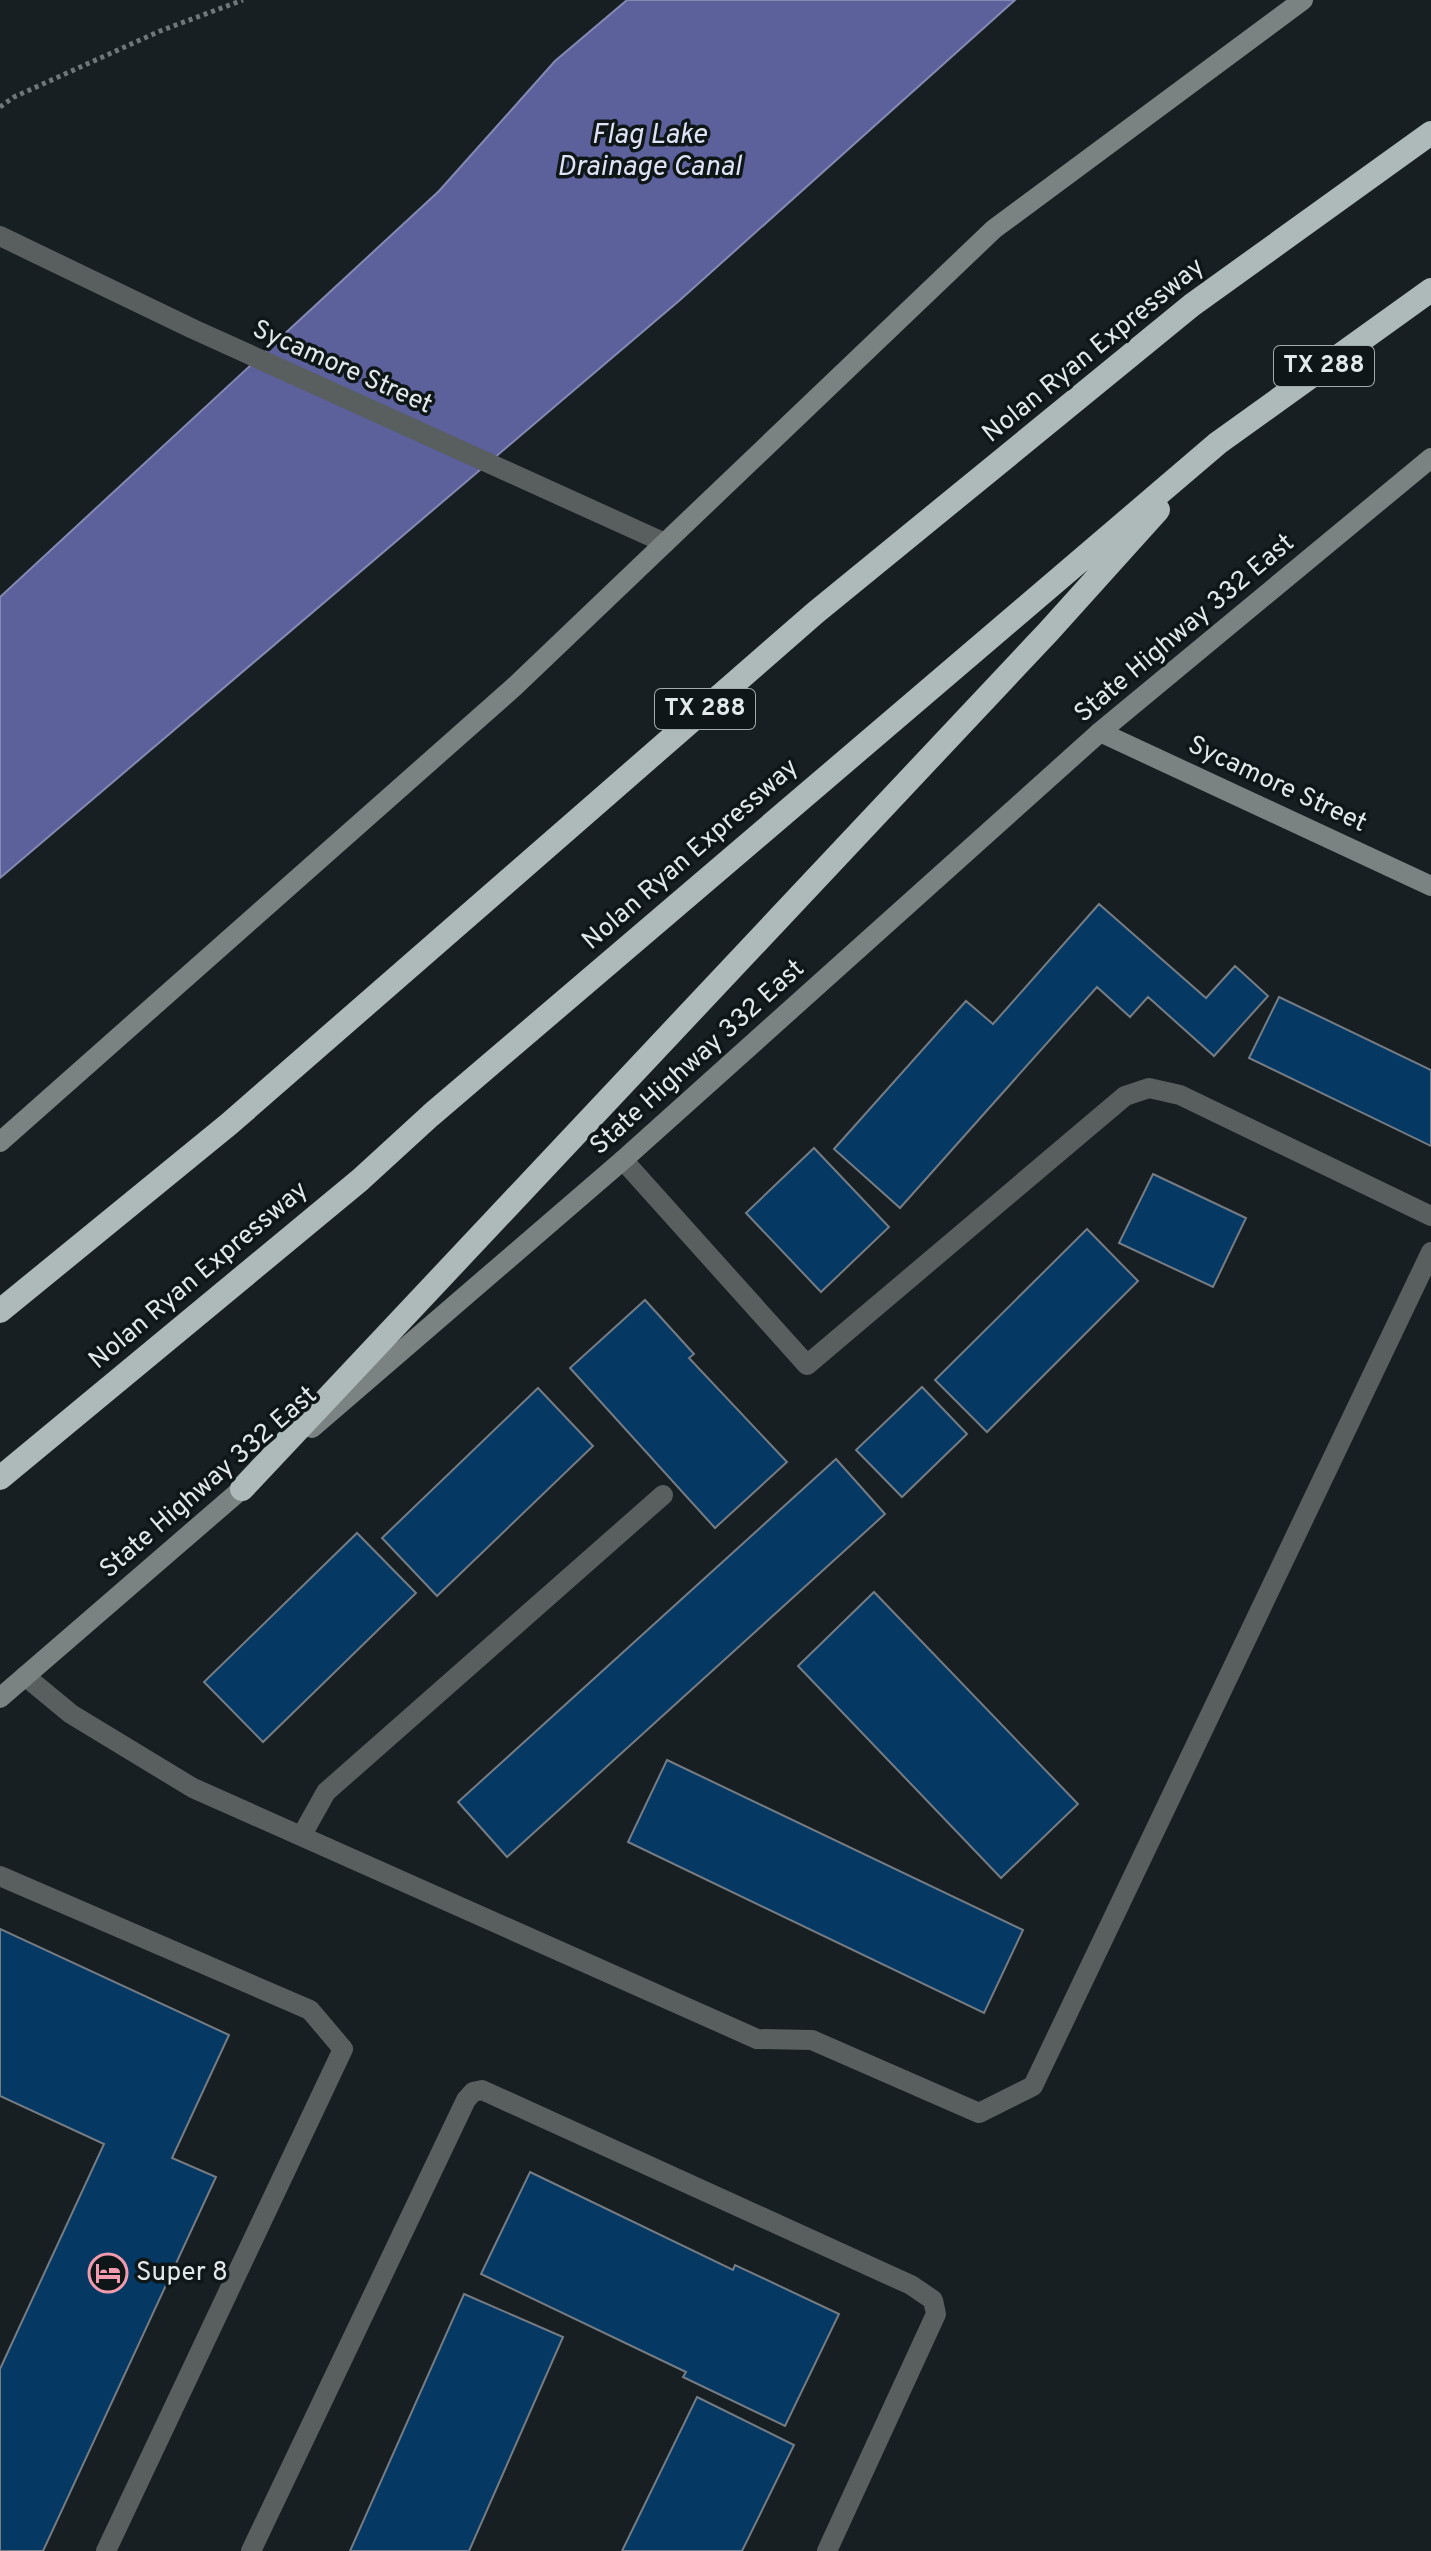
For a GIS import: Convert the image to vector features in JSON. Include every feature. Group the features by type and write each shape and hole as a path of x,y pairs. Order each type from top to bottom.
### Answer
{"highway":[{"name":"Nolan Ryan Expressway","path":"0,1311 229,1124 815,613 1192,305 1431,133"},
{"name":"Nolan Ryan Expressway","path":"0,1478 360,1180 467,1084 1218,443 1431,290"},
{"path":"242,1489 1038,643 1218,443"}],"main road":[{"path":"0,1142 514,687 994,229 1303,0"},
{"name":"State Highway 332 East","path":"0,1698 623,1160 1100,732 1431,458"},
{"name":"Sycamore Street","path":"1100,732 1431,886"}],"street":[{"name":"Sycamore Street","path":"0,236 193,329 665,543"},
{"path":"623,1160 807,1365 1125,1096 1149,1088 1180,1095 1431,1216"},
{"path":"25,1676 71,1714 180,1781 757,2039 812,2040 979,2113 1033,2086 1431,1252"},
{"path":"302,1835 326,1792 663,1495"},
{"path":"0,1876 310,2010 343,2049 106,2551"},
{"path":"251,2551 466,2100 473,2092 482,2090 911,2285 933,2300 936,2314 827,2551"}],"path":[{"path":"0,107 14,97 160,31 243,0"}],"water":[{"name":"Flag Lake Drainage Canal","path":"627,0 1015,0 680,300 0,878 0,597 439,191 555,61"}],"building":[{"path":"1099,904 1206,998 1235,966 1268,996 1214,1056 1148,997 1130,1017 1097,987 900,1208 834,1149 966,1001 993,1024"},
{"path":"1279,997 1431,1070 1431,1146 1249,1058"},
{"path":"814,1148 889,1227 821,1292 746,1213"},
{"path":"1153,1174 1246,1218 1213,1287 1119,1243"},
{"path":"1087,1229 1138,1281 987,1432 935,1380"},
{"path":"645,1300 694,1354 689,1358 787,1462 715,1528 570,1368"},
{"path":"922,1387 967,1434 902,1497 856,1450"},
{"path":"538,1388 593,1446 437,1596 382,1538"},
{"path":"836,1459 885,1514 507,1857 458,1802"},
{"path":"357,1533 416,1593 263,1742 204,1682"},
{"path":"874,1592 1078,1804 1001,1878 798,1666"},
{"path":"667,1760 1023,1930 984,2013 628,1842"},
{"name":"Super 8","path":"0,1929 229,2035 172,2158 216,2177 43,2551 0,2551 0,2369 104,2144 0,2096"},
{"path":"530,2172 733,2270 735,2265 839,2314 785,2426 683,2377 686,2372 481,2274"},
{"path":"464,2294 563,2337 469,2551 350,2551"},
{"path":"697,2397 794,2445 742,2551 622,2551"}],"place":[{"name":"Super 8","path":"108,2273"}]}
